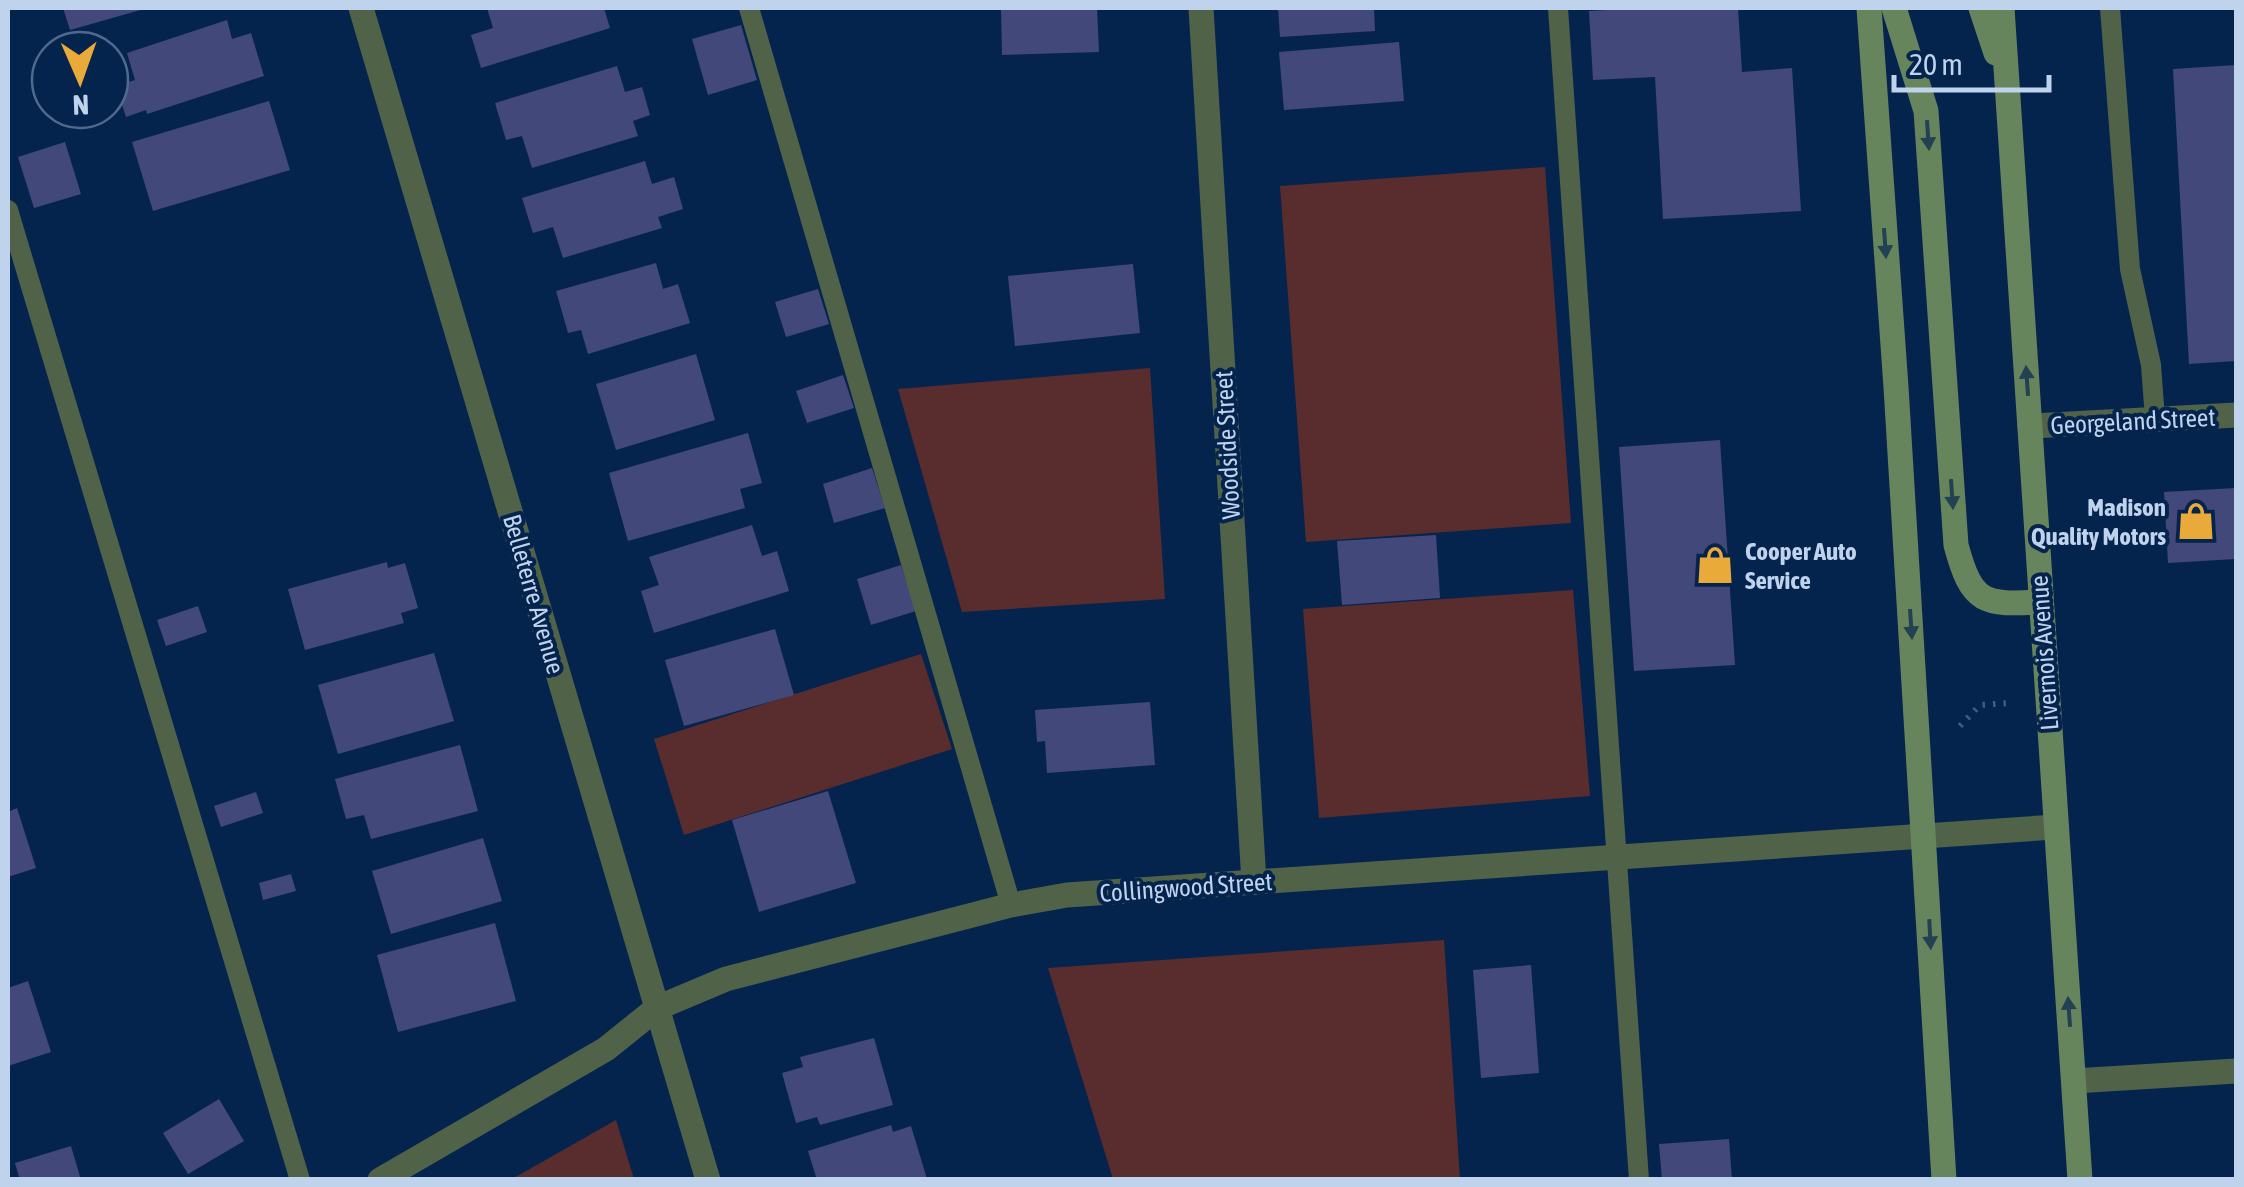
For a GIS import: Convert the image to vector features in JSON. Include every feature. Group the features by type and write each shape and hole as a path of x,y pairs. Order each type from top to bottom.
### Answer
{"main road":[{"path":"1869,8 1944,1180"},
{"path":"1894,8 1926,111 1956,545 1971,588 1982,596 2003,604 2041,602"},
{"path":"1980,8 2007,86"},
{"name":"Livernois Avenue","path":"2002,8 2080,1180"}],"street":[{"name":"Belleterre Avenue","path":"361,8 708,1180"},
{"name":"Woodside Street","path":"1200,8 1254,882"},
{"name":"Georgeland Street","path":"2030,426 2236,415"},
{"name":"Collingwood Street","path":"380,1180 606,1050 657,1008 726,980 1011,904 1067,895 2055,827"},
{"path":"2074,1082 2236,1072"}],"lane":[{"path":"749,8 1011,904"},
{"path":"1558,8 1639,1180"},
{"path":"2110,8 2130,270 2151,365 2155,419"},
{"path":"8,210 300,1180"}],"path":[{"path":"1960,726 1980,705 2009,703"}],"shaded area":[{"path":"1545,167 1571,523 1306,542 1280,186"},
{"path":"1150,368 1165,599 962,612 898,389"},
{"path":"1573,590 1590,796 1319,818 1303,609"},
{"path":"921,654 952,749 684,835 654,739"},
{"path":"1444,940 1460,1179 1113,1179 1048,968"},
{"path":"616,1120 634,1179 512,1179"}],"building":[{"path":"63,8 144,8 144,9 70,30"},
{"path":"487,8 604,8 610,28 481,68 471,35 493,28"},
{"path":"1001,8 1097,8 1099,52 1002,55"},
{"path":"1278,8 1374,8 1375,31 1280,37"},
{"path":"1738,8 1742,72 1792,68 1801,211 1663,219 1655,77 1593,80 1589,11"},
{"path":"227,20 232,39 251,33 264,76 147,114 146,110 130,116 130,82 135,80 130,52"},
{"path":"741,25 757,80 708,95 692,39"},
{"path":"1399,42 1404,101 1284,110 1279,52"},
{"path":"2236,65 2236,361 2189,364 2173,69"},
{"path":"617,66 625,92 642,87 650,115 633,121 638,136 532,168 522,136 506,140 495,103"},
{"path":"269,101 290,170 153,211 132,142"},
{"path":"65,142 81,194 34,208 18,157"},
{"path":"645,161 652,184 674,177 683,209 658,217 662,228 563,258 553,227 533,233 522,198"},
{"path":"656,263 663,289 678,284 690,323 588,354 581,330 568,333 556,291"},
{"path":"1133,264 1140,333 1015,346 1008,276"},
{"path":"818,289 829,324 786,337 775,302"},
{"path":"696,354 715,420 616,450 596,384"},
{"path":"843,375 854,408 807,423 796,391"},
{"path":"748,433 762,483 740,489 745,508 628,541 609,473"},
{"path":"1720,440 1735,665 1634,671 1619,447"},
{"path":"872,468 885,508 834,523 823,484"},
{"path":"2236,488 2236,559 2168,563 2164,492"},
{"path":"752,525 762,556 777,551 789,591 654,633 641,591 659,585 649,557"},
{"path":"1436,535 1440,598 1342,605 1337,541"},
{"path":"387,562 388,568 405,563 418,608 401,613 404,623 305,650 288,589"},
{"path":"901,565 916,611 871,625 857,579"},
{"path":"198,606 207,632 166,646 157,620"},
{"path":"775,629 794,695 684,726 665,660"},
{"path":"434,653 454,721 338,754 318,685"},
{"path":"1150,702 1155,765 1047,773 1045,741 1037,742 1035,710"},
{"path":"460,745 478,811 371,839 364,815 346,819 335,779"},
{"path":"828,791 856,883 759,912 732,820"},
{"path":"256,792 263,813 221,827 214,806"},
{"path":"17,808 36,868 8,877 8,812"},
{"path":"483,838 502,901 391,934 372,871"},
{"path":"291,874 296,891 263,900 259,883"},
{"path":"495,923 516,1001 398,1032 377,955"},
{"path":"1531,965 1539,1073 1481,1078 1473,970"},
{"path":"28,981 51,1052 8,1066 8,988"},
{"path":"874,1038 893,1105 820,1125 817,1117 796,1123 782,1073 803,1067 800,1057"},
{"path":"219,1099 244,1141 188,1174 163,1133"},
{"path":"891,1125 893,1132 911,1126 927,1179 817,1180 808,1151"},
{"path":"1729,1139 1732,1180 1662,1180 1659,1144"},
{"path":"71,1146 81,1180 20,1180 15,1163"}],"place":[{"name":"Madison Quality Motors","path":"2196,521"},
{"name":"Cooper Auto Service","path":"1715,565"}]}
